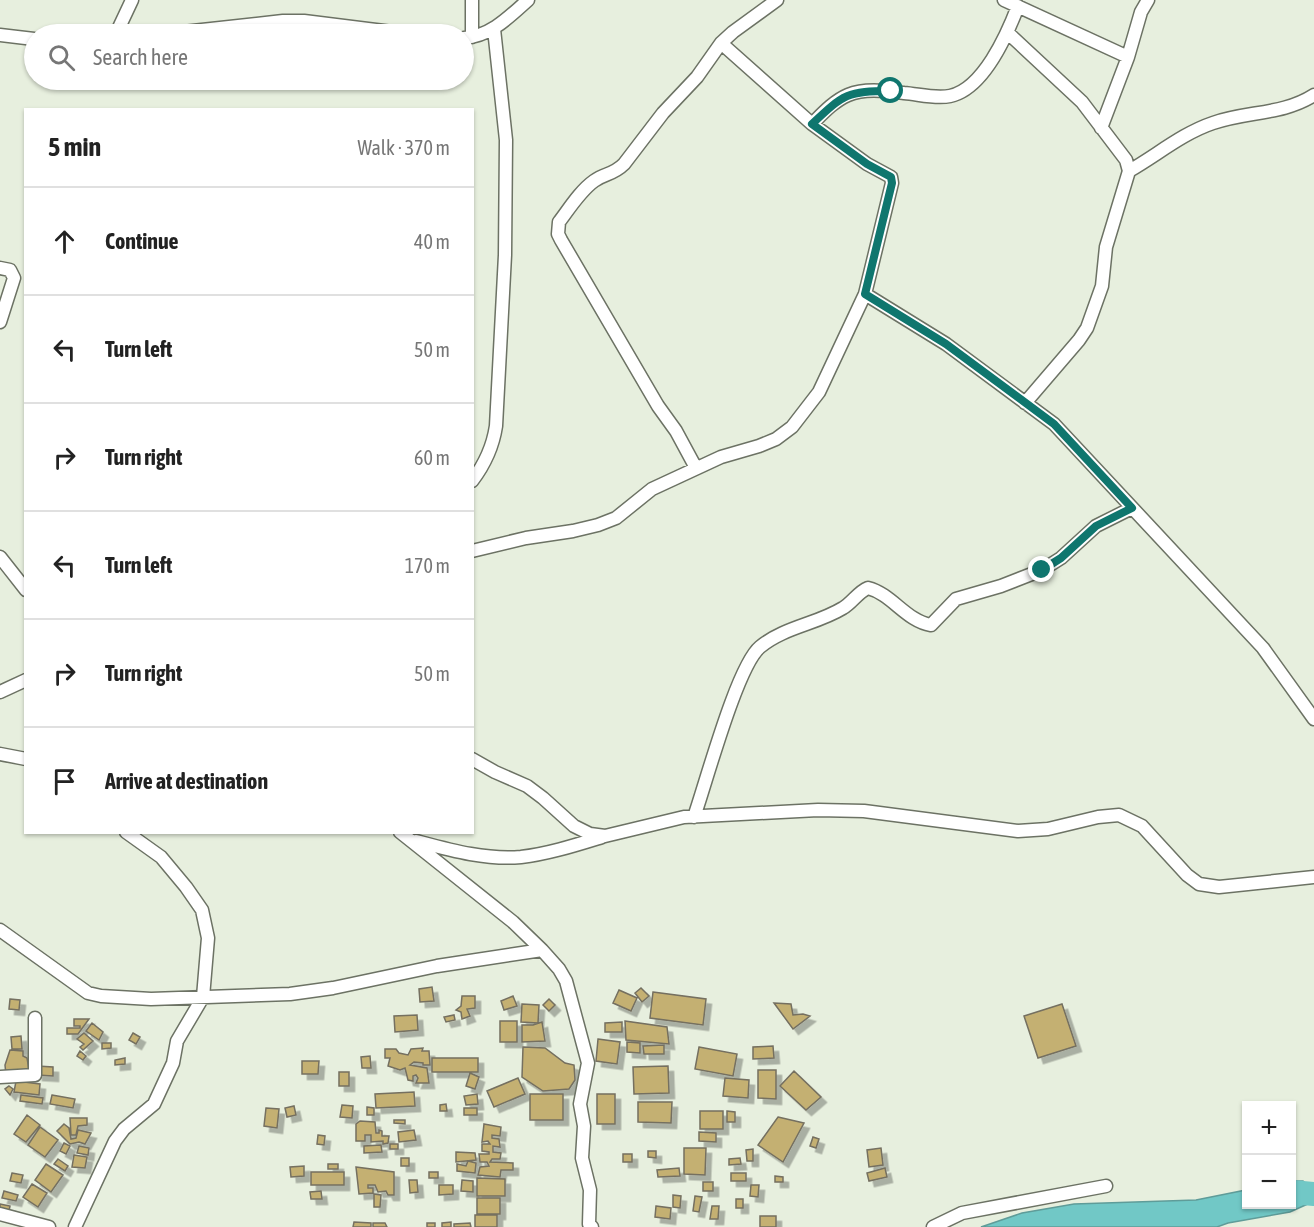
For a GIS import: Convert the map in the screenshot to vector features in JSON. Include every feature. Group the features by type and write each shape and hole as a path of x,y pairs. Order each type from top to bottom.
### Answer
{"street":[{"path":"121,24 132,0"},
{"path":"469,24 472,0"},
{"path":"474,36 494,29 528,0"},
{"path":"696,468 561,240 557,228 559,222 589,185 617,171 663,113 697,77 721,43 732,32 777,0"},
{"path":"1004,0 1128,57"},
{"path":"1101,128 1128,57 1141,12 1148,0"},
{"path":"812,124 837,101 860,91 891,91 936,96 949,96 962,92 979,77 1008,33 1018,6"},
{"path":"256,24 283,21 328,24"},
{"path":"474,478 487,457 494,440 496,426 505,255 505,119 494,29"},
{"path":"1008,33 1070,90 1126,160 1129,171 1106,247 1102,286 1087,328 1025,403"},
{"path":"0,35 24,38"},
{"path":"474,551 526,538 573,531 616,518 652,489 721,457 776,439 792,427 819,392 865,294 892,183 891,177 867,164 812,124 721,43"},
{"path":"1129,171 1192,132 1212,123 1286,108 1314,95"},
{"path":"0,268 10,270 14,278 0,322"},
{"path":"865,294 937,338 1060,429 1263,648 1314,719"},
{"path":"694,817 749,661 759,648 774,637 844,608 868,588 880,591 918,621 931,625 956,599 1001,586 1042,570 1061,558 1096,526 1132,508"},
{"path":"0,557 24,587"},
{"path":"0,692 24,681"},
{"path":"0,754 24,759"},
{"path":"474,760 527,786 574,826 590,834 606,836"},
{"path":"412,840 483,856 521,857 566,848 665,821 694,817 818,810 864,811 1018,831 1048,830 1098,817 1119,815 1142,826 1187,875 1199,884 1219,887 1314,877"},
{"path":"75,1227 115,1141 124,1129 154,1104 173,1063 177,1041 203,997 208,938 202,910 160,857 129,834"},
{"path":"403,834 513,922 542,950 559,969 566,981 588,1063 580,1104 584,1126 582,1158 590,1190 589,1224 592,1227"},
{"path":"0,930 88,993 151,999 290,994 333,988 437,966 542,950"},
{"path":"0,1077 35,1075 35,1018"},
{"path":"933,1227 962,1213 1106,1186"},
{"path":"0,1214 50,1227"}],"water":[{"path":"1296,1181 1303,1181 1308,1186 1310,1203 1290,1212 1217,1227 981,1227 1022,1213 1074,1204 1196,1200 1242,1191 1242,1209 1296,1209"}],"building":[{"path":"432,987 434,1001 420,1002 419,989"},
{"path":"641,988 649,996 642,1002 635,993"},
{"path":"619,990 637,998 631,1011 613,1003"},
{"path":"653,992 706,999 703,1025 650,1018"},
{"path":"462,996 475,996 475,1008 467,1009 470,1016 462,1019 461,1012 456,1010 461,1006"},
{"path":"513,996 517,1006 504,1010 501,1001"},
{"path":"10,999 20,1000 19,1010 9,1009"},
{"path":"549,999 555,1005 549,1011 543,1005"},
{"path":"774,1003 791,1004 793,1015 810,1016 793,1029"},
{"path":"522,1004 539,1005 538,1023 521,1022"},
{"path":"1062,1004 1076,1046 1038,1058 1024,1016"},
{"path":"417,1015 418,1030 395,1032 394,1016"},
{"path":"454,1015 455,1020 446,1022 444,1017"},
{"path":"74,1019 89,1019 78,1034 67,1034 67,1028 80,1028 80,1026 74,1026"},
{"path":"500,1021 517,1021 517,1042 500,1042"},
{"path":"625,1021 667,1027 669,1044 626,1040"},
{"path":"542,1022 545,1041 522,1042 522,1025"},
{"path":"622,1022 622,1032 605,1032 605,1023"},
{"path":"92,1023 103,1032 99,1040 86,1031"},
{"path":"84,1033 93,1041 83,1050 80,1047 84,1044 77,1039"},
{"path":"133,1033 140,1037 136,1044 129,1040"},
{"path":"21,1036 22,1049 12,1049 11,1037"},
{"path":"598,1039 620,1042 617,1064 596,1061"},
{"path":"627,1042 640,1043 640,1053 627,1052"},
{"path":"102,1043 111,1043 111,1048 102,1049"},
{"path":"664,1045 664,1054 644,1054 643,1046"},
{"path":"773,1046 774,1058 753,1059 753,1047"},
{"path":"523,1047 545,1048 565,1063 574,1065 575,1080 569,1089 543,1091 522,1077"},
{"path":"699,1047 737,1054 733,1076 695,1069"},
{"path":"423,1048 422,1051 429,1051 430,1065 414,1062 410,1065 427,1068 429,1083 416,1083 418,1078 416,1075 413,1076 413,1081 408,1080 405,1068 400,1070 388,1066 390,1058 385,1058 385,1049 396,1049 399,1053 408,1055 411,1049"},
{"path":"10,1050 23,1051 23,1056 27,1058 30,1076 6,1075 5,1065"},
{"path":"80,1051 86,1056 83,1060 77,1056"},
{"path":"370,1056 371,1068 362,1068 361,1057"},
{"path":"125,1058 125,1064 115,1065 115,1060"},
{"path":"432,1058 478,1058 478,1072 432,1072"},
{"path":"302,1061 319,1061 318,1074 302,1074"},
{"path":"37,1066 53,1067 53,1076 37,1075"},
{"path":"668,1066 669,1093 634,1094 633,1067"},
{"path":"758,1070 776,1070 776,1099 758,1098"},
{"path":"794,1071 821,1097 806,1110 780,1086"},
{"path":"339,1072 349,1072 349,1086 339,1086"},
{"path":"470,1073 479,1077 475,1089 466,1086"},
{"path":"518,1078 525,1094 494,1107 487,1091"},
{"path":"725,1078 749,1080 748,1098 723,1096"},
{"path":"16,1081 40,1084 39,1095 14,1092"},
{"path":"9,1086 13,1089 10,1095 5,1089"},
{"path":"414,1092 415,1106 376,1108 375,1094"},
{"path":"477,1094 478,1104 466,1105 464,1096"},
{"path":"530,1094 563,1094 563,1120 530,1120"},
{"path":"597,1094 615,1094 615,1124 597,1124"},
{"path":"21,1095 43,1098 42,1104 20,1101"},
{"path":"52,1095 75,1099 73,1108 50,1104"},
{"path":"638,1102 672,1102 671,1123 638,1122"},
{"path":"446,1104 447,1111 440,1111 440,1105"},
{"path":"342,1105 353,1106 352,1118 340,1117"},
{"path":"294,1106 296,1115 287,1117 285,1108"},
{"path":"367,1107 374,1108 374,1115 367,1115"},
{"path":"266,1108 279,1109 277,1128 264,1126"},
{"path":"464,1108 477,1108 477,1115 464,1115"},
{"path":"700,1111 723,1111 723,1129 700,1129"},
{"path":"727,1111 735,1112 735,1122 727,1122"},
{"path":"27,1115 40,1125 26,1142 14,1134"},
{"path":"778,1117 804,1123 783,1162 758,1145"},
{"path":"70,1118 87,1118 87,1125 78,1126 76,1135 71,1135"},
{"path":"394,1120 405,1120 405,1124 394,1123"},
{"path":"360,1121 375,1122 376,1133 379,1133 379,1130 382,1131 382,1136 389,1136 388,1143 371,1142 371,1135 365,1135 365,1141 356,1141 356,1124"},
{"path":"64,1124 69,1128 71,1139 76,1138 78,1130 91,1133 85,1144 79,1142 70,1144 57,1131"},
{"path":"484,1124 501,1127 500,1136 492,1135 492,1138 499,1139 500,1147 493,1146 493,1152 501,1153 500,1159 492,1159 490,1162 513,1163 513,1170 501,1170 500,1177 478,1175 480,1167 489,1166 487,1162 480,1162 479,1154 489,1154 489,1152 482,1151 482,1144 490,1144 488,1141 482,1142"},
{"path":"40,1127 58,1140 45,1157 28,1145"},
{"path":"414,1130 416,1140 399,1142 398,1132"},
{"path":"699,1132 716,1133 716,1142 699,1141"},
{"path":"318,1135 325,1136 324,1145 317,1144"},
{"path":"813,1137 819,1139 816,1148 810,1146"},
{"path":"64,1143 70,1146 66,1154 60,1151"},
{"path":"390,1144 398,1144 398,1149 390,1149"},
{"path":"381,1145 382,1152 364,1153 364,1146"},
{"path":"79,1146 89,1148 88,1155 77,1153"},
{"path":"684,1148 706,1148 705,1175 684,1174"},
{"path":"881,1148 883,1165 869,1167 867,1150"},
{"path":"753,1149 753,1161 747,1161 746,1150"},
{"path":"648,1151 656,1151 656,1158 648,1157"},
{"path":"456,1152 475,1153 476,1160 456,1162"},
{"path":"623,1154 632,1154 632,1162 623,1162"},
{"path":"74,1155 87,1157 85,1168 72,1167"},
{"path":"401,1158 409,1158 409,1166 401,1166"},
{"path":"740,1158 741,1164 729,1165 729,1159"},
{"path":"58,1159 68,1166 65,1171 54,1164"},
{"path":"468,1161 476,1163 475,1173 457,1171 457,1164 466,1166"},
{"path":"46,1164 63,1175 51,1192 35,1180"},
{"path":"328,1164 338,1164 338,1169 328,1169"},
{"path":"304,1166 304,1176 291,1177 290,1167"},
{"path":"356,1167 394,1172 394,1195 388,1195 386,1191 378,1192 375,1185 368,1185 368,1188 373,1188 373,1193 359,1194"},
{"path":"679,1168 680,1176 658,1177 657,1170"},
{"path":"885,1168 887,1177 869,1181 867,1173"},
{"path":"311,1172 344,1172 344,1185 311,1185"},
{"path":"429,1172 438,1172 438,1178 429,1178"},
{"path":"12,1173 23,1175 21,1183 10,1181"},
{"path":"731,1173 746,1173 746,1181 731,1181"},
{"path":"775,1176 783,1177 783,1182 775,1182"},
{"path":"477,1178 505,1179 505,1196 477,1196"},
{"path":"409,1180 417,1180 418,1192 410,1193"},
{"path":"462,1180 473,1181 473,1192 461,1191"},
{"path":"703,1182 713,1182 713,1191 703,1191"},
{"path":"32,1184 47,1193 38,1207 23,1197"},
{"path":"439,1185 453,1185 453,1194 439,1195"},
{"path":"751,1185 759,1185 758,1197 750,1196"},
{"path":"4,1191 18,1195 16,1201 2,1198"},
{"path":"321,1191 322,1199 311,1199 310,1192"},
{"path":"374,1194 381,1195 380,1207 374,1207"},
{"path":"673,1195 681,1196 680,1208 673,1207"},
{"path":"695,1196 702,1197 699,1212 693,1211"},
{"path":"477,1198 500,1198 500,1214 477,1214"},
{"path":"736,1199 743,1199 743,1208 736,1208"},
{"path":"0,1204 10,1206 9,1211 0,1209"},
{"path":"656,1206 671,1208 670,1219 655,1217"},
{"path":"712,1206 719,1206 718,1219 710,1219"},
{"path":"475,1215 497,1215 497,1227 475,1227"},
{"path":"760,1216 776,1216 776,1227 760,1227"},
{"path":"354,1222 371,1223 371,1227 353,1227"},
{"path":"451,1222 451,1227 442,1227 442,1223"},
{"path":"373,1223 385,1223 387,1227 373,1227"},
{"path":"427,1223 435,1223 435,1227 427,1227"},
{"path":"470,1223 471,1227 454,1227 454,1224"}],"waterway":[{"path":"1296,1192 1314,1194"}],"route":[{"path":"891,91 860,91 848,95 837,101 812,124 867,164 891,177 892,183 865,294 946,344 1054,424 1132,508 1096,526 1061,558 1042,570"}]}
